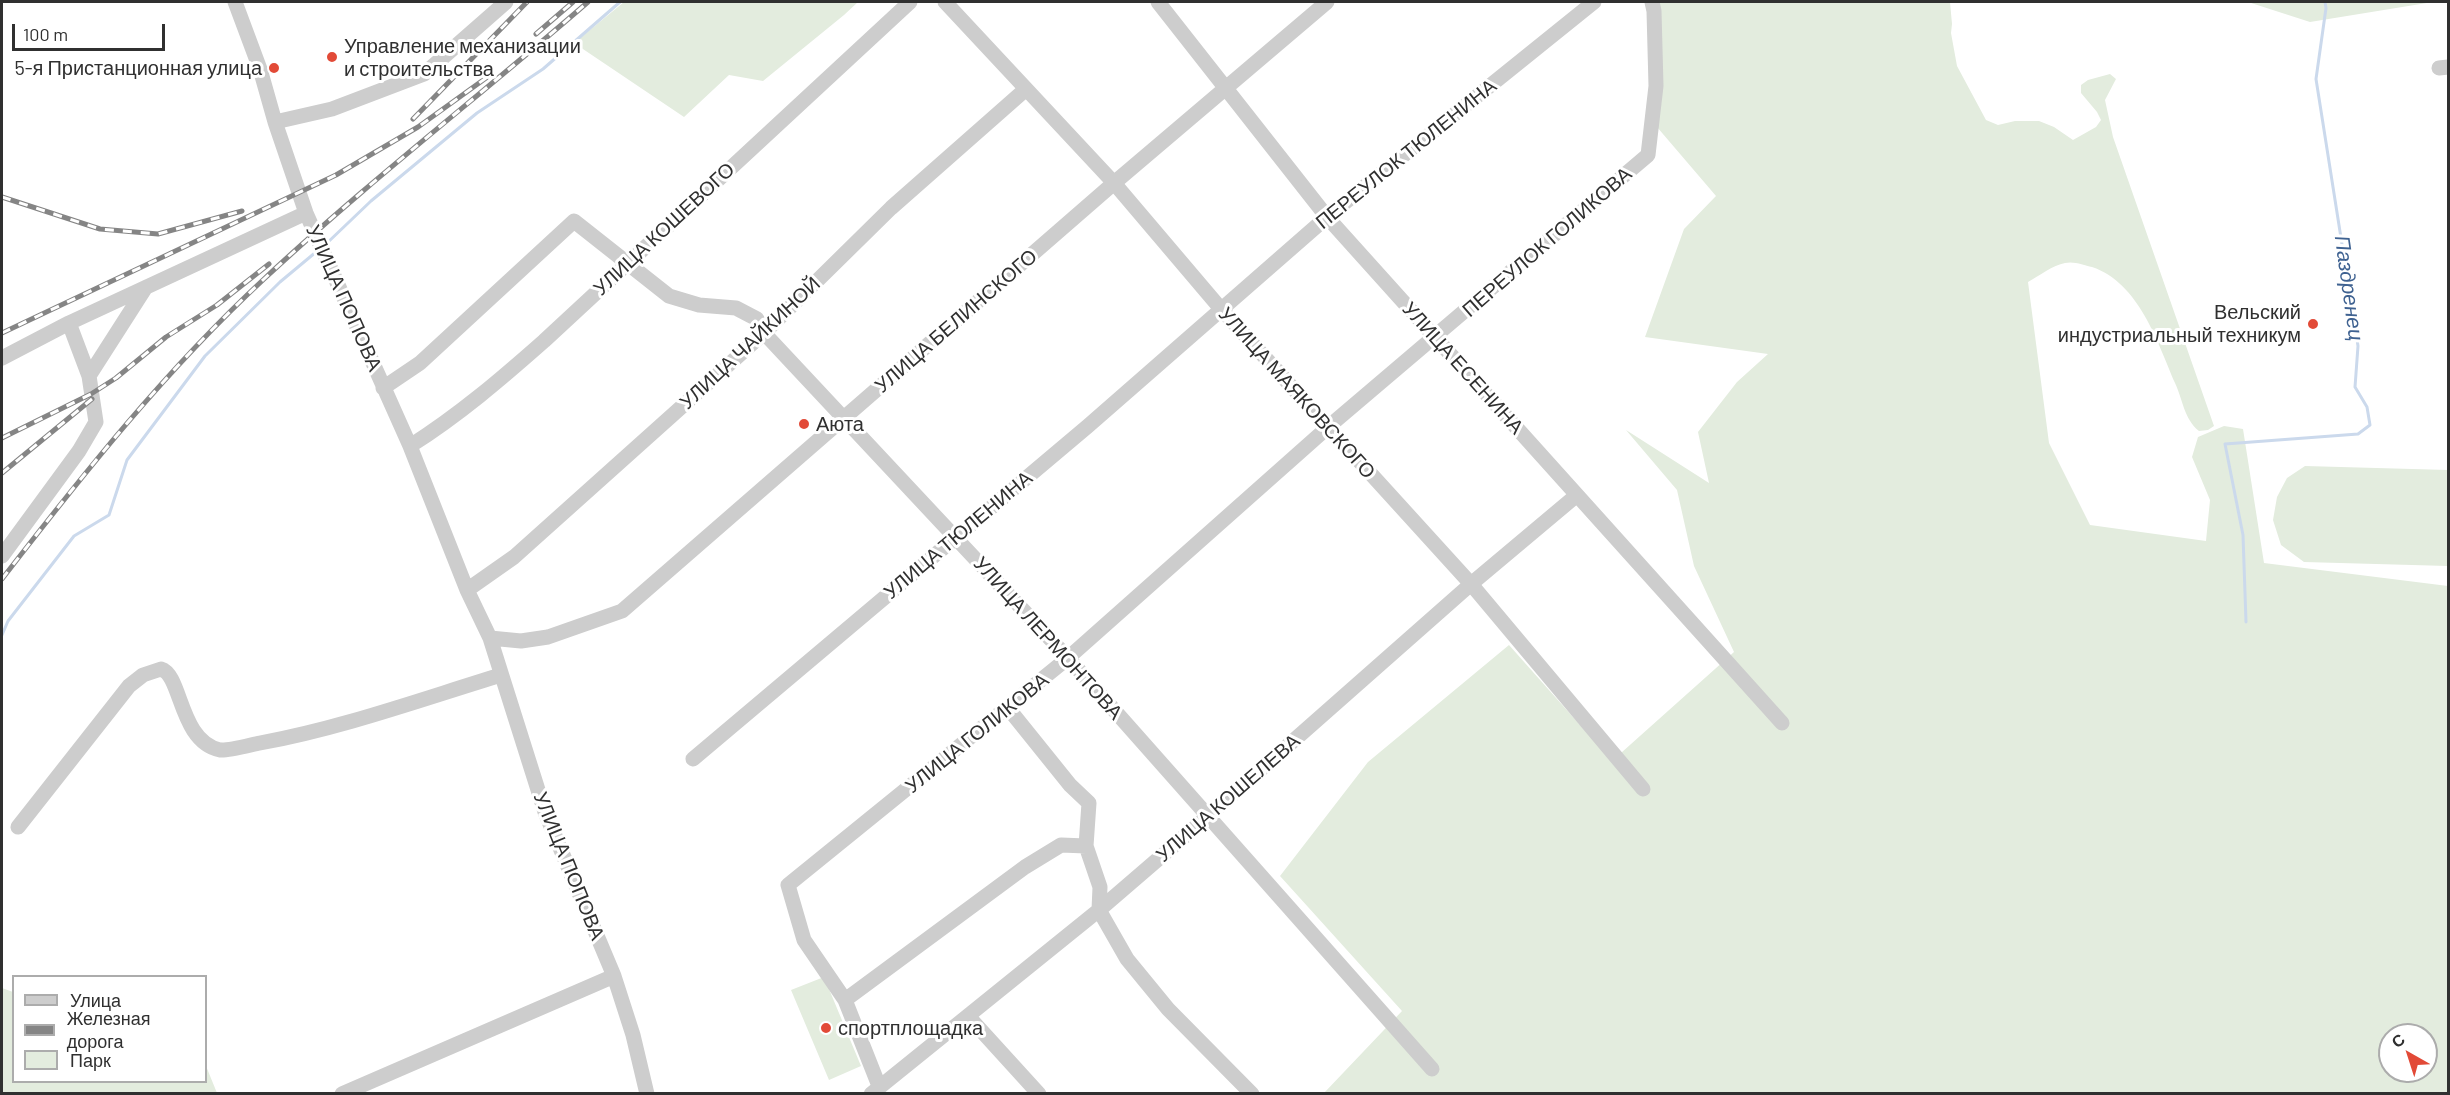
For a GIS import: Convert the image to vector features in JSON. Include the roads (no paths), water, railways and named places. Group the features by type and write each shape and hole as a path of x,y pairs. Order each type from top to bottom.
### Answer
{"street":[{"name":"УЛИЦА ПОПОВА","path":"235,2 260,69 275,122 306,213 410,446 467,590"},
{"path":"275,122 333,109 424,74 506,2"},
{"name":"УЛИЦА КОШЕВОГО","path":"410,446 449,421 485,393 910,2"},
{"name":"УЛИЦА МАЯКОВСКОГО","path":"945,2 1114,183 1221,309 1471,584 1643,789"},
{"name":"УЛИЦА ЕСЕНИНА","path":"1158,2 1327,217 1782,723"},
{"name":"УЛИЦА БЕЛИНСКОГО","path":"490,638 521,641 548,637 622,611 1114,183 1327,2"},
{"name":"ПЕРЕУЛОК ТЮЛЕНИНА","path":"1221,309 1327,217 1594,2"},
{"name":"ПЕРЕУЛОК ГОЛИКОВА","path":"1327,428 1648,155 1656,86 1652,2"},
{"name":"УЛИЦА ЧАЙКИНОЙ","path":"467,590 514,557 764,333 891,208 1026,89"},
{"path":"2,358 69,323 306,213"},
{"name":"УЛИЦА ЛЕРМОНТОВА","path":"383,388 420,363 574,220 669,296 699,305 736,308 757,319 764,333 1068,658 1432,1069"},
{"path":"89,376 146,287"},
{"name":"УЛИЦА ТЮЛЕНИНА","path":"693,759 1088,426 1221,309"},
{"path":"2,556 79,451 96,422 89,376 69,323"},
{"name":"УЛИЦА ГОЛИКОВА","path":"875,1090 845,1000 804,940 788,885 1068,658 1327,428"},
{"name":"УЛИЦА КОШЕЛЕВА","path":"875,1090 1099,910 1471,584 1577,495"},
{"path":"467,590 490,638"},
{"name":"УЛИЦА ПОПОВА","path":"490,638 545,812 614,976 633,1035 646,1094"},
{"path":"18,827 129,686 150,671 161,669 170,674 187,723 206,743 220,750 310,734 501,675"},
{"path":"1008,708 1070,785 1089,803 1086,846 1100,886 1099,910 1127,959 1168,1010 1252,1094"},
{"path":"845,1000 1025,867 1062,845 1086,846"},
{"path":"342,1094 614,976"},
{"path":"968,1016 1039,1094"}],"waterway":[{"path":"326,244 371,201 477,113 543,69 620,2"},
{"name":"Паздренец","path":"2246,622 2243,535 2225,444 2358,434 2370,425 2367,407 2355,387 2358,346 2316,79 2325,2"},
{"path":"2,635 8,621 74,536 109,515 127,460 205,356 280,282 316,252"}],"railway":[{"path":"413,119 527,2"},
{"path":"536,34 573,2"},
{"path":"2,579 159,386 228,314 343,208 588,2"},
{"path":"2,333 336,175 418,127 486,78"},
{"path":"2,197 100,229 158,234 242,211"},
{"path":"2,438 91,394 116,378 166,337 217,305 269,264"},
{"path":"2,473 92,399"}],"place":[{"name":"Управление механизации и строительства","path":"332,57"},
{"name":"5-я Пристанционная улица","path":"274,68"},
{"name":"Вельский индустриальный техникум","path":"2313,324"},
{"name":"Аюта","path":"804,424"},
{"name":"спортплощадка","path":"826,1028"}]}
